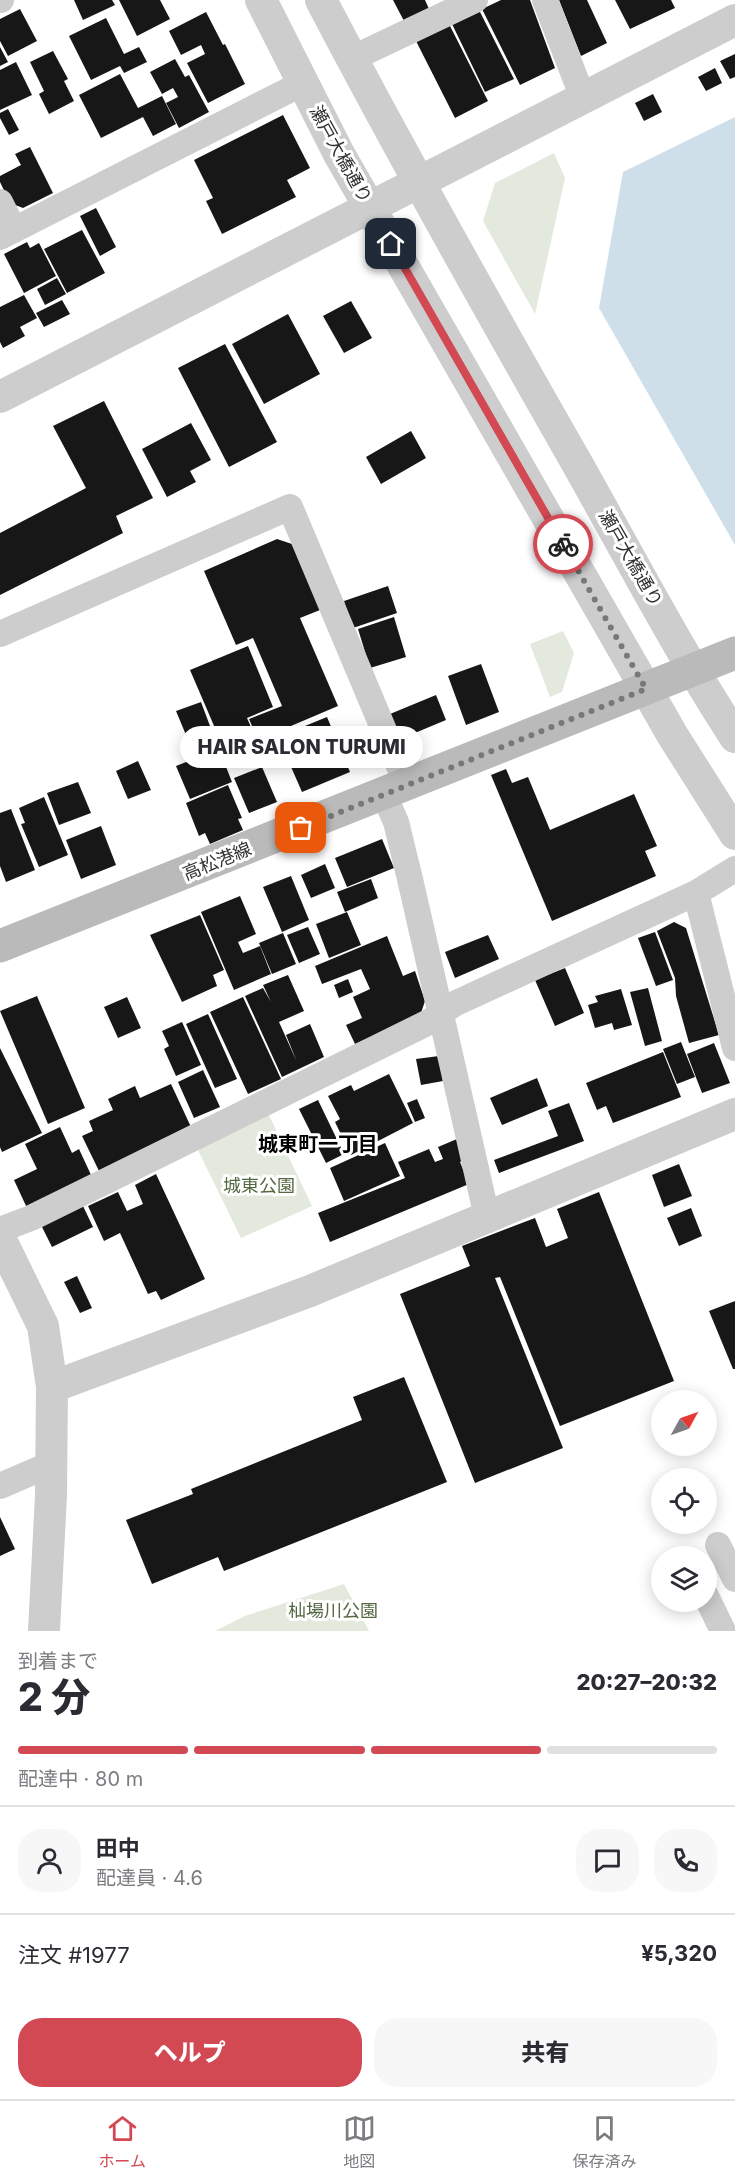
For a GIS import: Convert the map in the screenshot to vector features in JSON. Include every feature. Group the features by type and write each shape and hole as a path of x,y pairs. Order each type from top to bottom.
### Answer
{"main road":[{"name":"高松港線","path":"0,946 735,654"}],"street":[{"name":"瀬戸大橋通り","path":"261,0 339,154 673,736 735,834"},
{"name":"瀬戸大橋通り","path":"321,0 418,182 735,737"},
{"path":"351,58 475,0"},
{"path":"544,0 583,98"},
{"path":"0,397 735,20"},
{"path":"0,202 7,234 303,83"},
{"path":"0,634 290,507 395,790 396,822 487,1218"},
{"path":"0,1230 31,1218 429,1022 454,1004 696,893 735,869"},
{"path":"696,893 735,1048"},
{"path":"52,1387 310,1291 735,1114"},
{"path":"0,1238 43,1326 52,1387 44,1631"},
{"path":"0,1486 51,1464"},
{"path":"718,1545 735,1579"},
{"path":"714,1612 723,1631"}],"green space":[{"path":"554,153 565,178 535,314 483,221 495,183"},
{"path":"563,631 574,653 562,692 550,697 530,644"},
{"name":"城東公園","path":"267,1111 312,1206 241,1238 196,1146"},
{"name":"杣場川公園","path":"344,1584 369,1631 215,1631 245,1616"}],"shaded area":[{"path":"735,117 735,545 599,308 623,172"}],"building":[{"path":"74,0 112,0 115,5 83,20"},
{"path":"119,0 160,0 170,19 137,36"},
{"path":"393,0 425,0 429,9 404,21"},
{"path":"501,0 530,0 555,68 520,85 482,9"},
{"path":"559,0 587,0 607,43 581,56"},
{"path":"615,0 671,0 675,8 630,29"},
{"path":"20,9 37,41 8,56 0,41 0,19"},
{"path":"479,10 514,79 485,92 452,24"},
{"path":"206,12 245,84 208,103 187,63 205,54 201,45 181,55 169,31"},
{"path":"106,18 124,54 139,47 147,62 124,73 120,66 91,80 69,36"},
{"path":"449,24 488,101 455,118 416,41"},
{"path":"0,47 8,62 0,66"},
{"path":"53,51 68,79 64,81 74,101 49,114 39,94 44,91 30,62"},
{"path":"735,54 735,77 730,79 720,61"},
{"path":"175,59 185,77 189,75 209,112 179,128 166,103 178,97 173,88 162,94 150,72"},
{"path":"16,62 32,95 0,110 0,70"},
{"path":"715,68 722,83 706,91 698,77"},
{"path":"120,74 138,108 162,96 176,124 153,136 143,117 101,138 79,95"},
{"path":"653,94 662,112 644,121 635,103"},
{"path":"8,109 19,130 9,135 0,118 0,113"},
{"path":"283,115 310,168 287,180 296,197 222,234 206,201 213,198 194,160"},
{"path":"30,147 53,193 23,208 10,203 0,182 0,176 21,165 15,154"},
{"path":"96,208 116,247 100,256 80,216"},
{"path":"82,230 105,273 67,293 44,249"},
{"path":"27,242 30,248 39,243 56,276 24,293 4,254"},
{"path":"57,278 66,294 45,305 37,289"},
{"path":"24,295 37,318 20,327 25,336 3,348 0,342 0,307"},
{"path":"62,300 70,314 44,327 36,313"},
{"path":"351,301 372,338 344,353 323,316"},
{"path":"288,314 320,374 264,404 232,344"},
{"path":"225,344 277,442 229,467 178,368"},
{"path":"104,401 153,498 116,516 123,533 0,595 0,533 86,488 53,426"},
{"path":"191,423 211,460 190,471 196,482 167,497 142,449"},
{"path":"411,431 426,458 381,484 366,457"},
{"path":"277,539 292,544 320,610 300,618 338,706 258,740 249,719 282,706 253,638 236,645 204,571"},
{"path":"388,586 397,613 353,628 344,601"},
{"path":"394,617 406,657 370,668 358,629"},
{"path":"248,646 273,707 247,718 261,750 230,763 190,670"},
{"path":"481,664 499,712 466,725 448,676"},
{"path":"436,695 446,720 410,735 401,734 395,727 390,714"},
{"path":"201,702 210,726 186,735 176,711"},
{"path":"327,717 350,772 302,792 278,737"},
{"path":"219,749 232,782 190,799 176,766"},
{"path":"138,761 151,790 128,799 116,771"},
{"path":"262,767 277,802 249,813 234,778"},
{"path":"506,769 512,783 528,777 550,830 634,794 657,846 645,851 656,876 552,921 491,775"},
{"path":"78,782 91,813 59,825 47,793"},
{"path":"228,785 242,818 238,819 243,830 210,844 205,833 199,836 186,803"},
{"path":"44,797 68,855 39,867 21,824 25,823 19,808"},
{"path":"11,809 35,870 6,882 0,866 0,813"},
{"path":"101,826 116,865 81,879 66,840"},
{"path":"382,839 394,868 347,887 335,858"},
{"path":"325,864 335,888 311,898 301,875"},
{"path":"291,876 309,920 282,932 263,887"},
{"path":"371,879 378,898 345,912 337,892"},
{"path":"240,896 256,934 238,942 243,953 260,946 271,974 234,990 201,912"},
{"path":"347,912 361,945 329,958 316,924"},
{"path":"200,915 224,970 213,975 217,986 182,1002 150,935"},
{"path":"674,922 686,928 719,1035 689,1043 676,996 675,978 657,931"},
{"path":"308,927 320,954 299,963 287,935"},
{"path":"655,932 673,980 656,986 638,938"},
{"path":"283,933 296,964 272,974 259,943"},
{"path":"488,935 499,959 455,978 445,952"},
{"path":"387,936 403,976 415,971 425,1001 420,1016 355,1044 346,1025 362,1018 353,997 385,982 370,989 361,969 322,984 315,966"},
{"path":"565,968 584,1013 555,1026 535,980"},
{"path":"288,975 304,1011 279,1022 297,1062 286,1035 310,1024 324,1057 282,1077 245,996 263,988 271,1002 263,985"},
{"path":"348,979 353,992 339,998 334,985"},
{"path":"648,988 662,1041 645,1046 630,992"},
{"path":"621,989 632,1025 614,1030 612,1023 595,1028 588,1005 598,1002 595,996"},
{"path":"37,996 85,1108 48,1124 0,1011"},
{"path":"127,997 141,1028 118,1038 104,1007"},
{"path":"243,997 281,1079 248,1094 210,1012"},
{"path":"208,1014 237,1079 215,1088 186,1024"},
{"path":"182,1022 201,1065 176,1076 164,1049 169,1046 162,1031"},
{"path":"681,1042 695,1077 677,1084 663,1049"},
{"path":"714,1043 730,1083 702,1093 687,1054"},
{"path":"0,1048 42,1133 2,1152 0,1147"},
{"path":"663,1052 681,1097 613,1123 606,1106 597,1110 586,1083"},
{"path":"439,1056 443,1081 421,1085 416,1059"},
{"path":"203,1070 220,1107 194,1118 178,1082"},
{"path":"389,1074 413,1123 351,1155 335,1122 340,1119 328,1096 351,1085 354,1091"},
{"path":"537,1078 548,1106 502,1125 490,1098"},
{"path":"171,1084 191,1127 99,1171 82,1136 93,1131 89,1121 113,1110 108,1099 135,1086 140,1098"},
{"path":"417,1099 425,1118 415,1122 407,1103"},
{"path":"318,1100 344,1154 326,1163 299,1109"},
{"path":"569,1103 584,1141 499,1173 494,1160 558,1136 548,1111"},
{"path":"60,1127 72,1153 79,1149 92,1177 27,1208 14,1180 37,1169 25,1144"},
{"path":"457,1139 466,1159 460,1162 469,1184 330,1242 318,1213 405,1178 398,1162 429,1149 435,1162 443,1159 438,1147"},
{"path":"385,1143 400,1176 344,1201 330,1168"},
{"path":"679,1164 692,1196 664,1207 652,1175"},
{"path":"156,1174 205,1279 161,1300 156,1291 148,1294 120,1233 104,1241 88,1206 118,1192 127,1211 143,1204 135,1185"},
{"path":"599,1192 674,1381 560,1426 500,1277 495,1278 563,1448 475,1483 400,1294 470,1266 462,1246 535,1218 546,1247 568,1238 557,1209"},
{"path":"83,1206 93,1227 52,1247 41,1225"},
{"path":"691,1208 702,1236 679,1246 667,1218"},
{"path":"77,1276 92,1308 80,1313 64,1282"},
{"path":"735,1301 735,1369 733,1369 709,1311"},
{"path":"404,1377 447,1482 224,1571 218,1557 152,1584 126,1520 193,1494 191,1489 362,1420 353,1397"},
{"path":"0,1517 15,1549 0,1556"}],"way so far":[{"path":"301,828 646,689 563,544"}],"place":[{"name":"HAIR SALON TURUMI","path":"301,828"}],"district":[{"name":"城東町一丁目","path":"318,1144"}],"route":[{"path":"391,244 563,544"}]}
